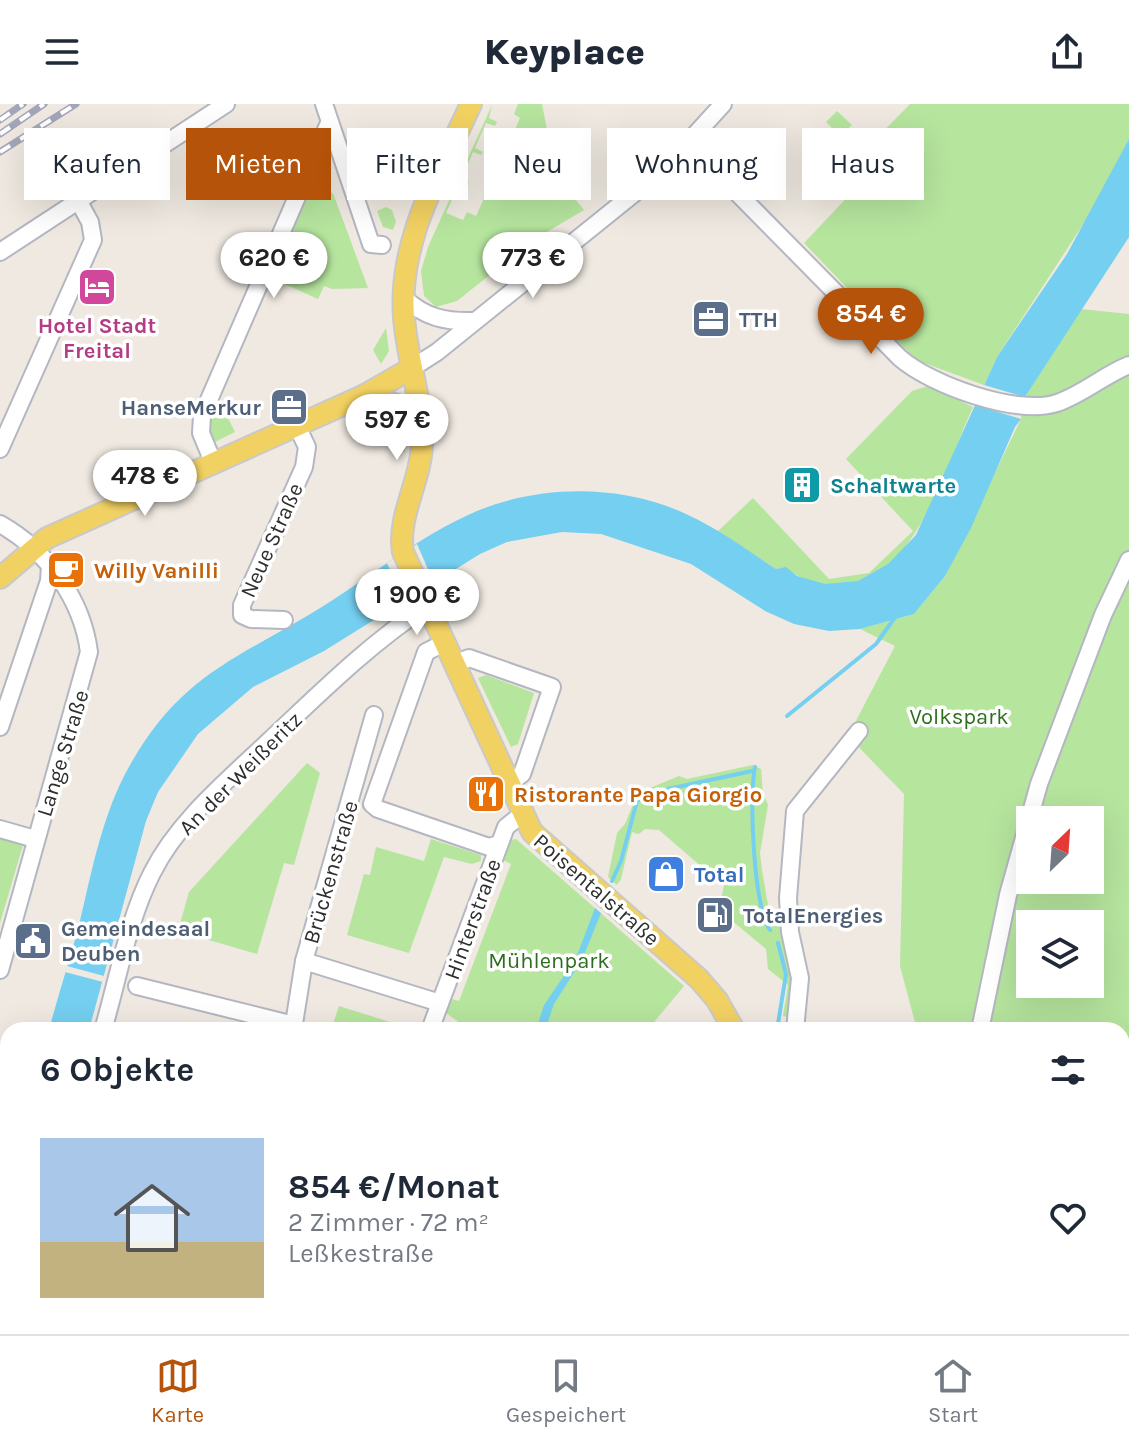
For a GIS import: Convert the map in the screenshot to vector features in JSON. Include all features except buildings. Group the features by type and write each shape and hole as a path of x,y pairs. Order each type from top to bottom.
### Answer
{"main road":[{"name":"Poisentalstraße","path":"471,104 410,242 403,297 420,424 421,458 404,525 403,552 521,815 543,842 699,979 717,1000 729,1022"},
{"path":"0,578 34,547 213,462 365,395 412,368"},
{"path":"365,395 397,405 420,424"}],"street":[{"path":"0,252 226,104"},
{"path":"324,104 371,244 382,245"},
{"path":"702,128 720,107"},
{"path":"213,462 201,433 202,416 329,123"},
{"path":"412,368 626,200"},
{"path":"744,200 909,366 978,396 1023,408 1059,402 1129,365"},
{"path":"0,449 93,240 90,222 79,202"},
{"path":"403,297 423,313 438,319 475,321"},
{"name":"Neue Straße","path":"284,620 251,619 242,615 242,605 304,467 307,447 297,426"},
{"name":"Lange Straße","path":"0,524 34,547 50,565 86,633 89,660 2,958"},
{"path":"982,1022 1008,895 1039,784 1103,615 1129,560"},
{"path":"0,727 49,581 50,565"},
{"name":"An der Weißeritz","path":"105,1022 143,891 169,844 209,799 312,700 424,599"},
{"name":"Brückenstraße","path":"444,643 426,652 372,804 378,809 489,847 499,844"},
{"path":"454,664 469,658 552,687 522,774 507,785"},
{"name":"Brückenstraße","path":"295,1022 304,961 374,715"},
{"path":"796,1022 800,978 790,932 788,898 795,811 859,731"},
{"name":"Hinterstraße","path":"433,1022 506,827 521,815"},
{"path":"0,829 35,839"},
{"path":"304,961 425,995 440,1003"},
{"path":"137,986 275,1022"}],"green space":[{"path":"518,104 542,104 547,128 516,128 520,118 514,114"},
{"path":"910,104 1129,104 1129,139 1100,198 997,357 984,385 916,360 804,243 845,200 924,200 924,128 887,128"},
{"path":"492,105 489,118 497,122 495,126 486,123 475,148 483,152 481,155 473,152 468,164"},
{"path":"837,111 852,125 849,128 832,128 826,122"},
{"path":"333,193 368,288 332,289 324,286 318,299 269,277 300,200 331,200"},
{"path":"484,198 576,200 584,210 535,239 457,301 436,307 424,296 421,271 428,247 449,200 452,200 446,213 463,220 467,212 476,216"},
{"path":"386,207 392,210 396,222 393,230 383,227 377,211"},
{"name":"Volkspark","path":"1081,309 1129,314 1129,1022 915,1022 900,966 904,794 848,736 895,646 860,629 914,614 945,576 1021,419 1025,397"},
{"path":"386,328 389,351 381,364 373,350"},
{"path":"928,386 973,407 940,486 911,539 892,561 871,576 846,584 813,582 789,571 776,569 718,531 753,498 829,579 869,573 913,531 846,459 912,391"},
{"path":"226,414 235,432 213,443 209,436 209,420"},
{"path":"389,414 402,426 405,452 345,428 371,416"},
{"path":"486,675 534,693 518,744 511,747 478,678"},
{"path":"307,763 320,773 294,865 284,863 257,954 178,931 189,892"},
{"path":"753,765 761,769 763,793 768,805 760,853 769,911 775,921 786,926 798,979 792,1018 783,1016 788,985 768,969 766,949 725,915 727,905 721,899 724,886 659,830 645,829 639,834 632,832 621,879 617,885 608,877 617,833 625,824 635,800 628,797 679,776 687,779"},
{"path":"0,838 23,845 0,923"},
{"path":"431,839 481,855 481,861 472,864 444,857 409,953 347,935 364,874 370,875 376,847 424,861"},
{"name":"Mühlenpark","path":"516,839 684,986 654,1022 459,1022 446,1013 452,999 459,1001 511,864 501,859 511,840"},
{"path":"339,1006 390,1022 334,1022"}],"water":[{"path":"1129,139 1129,237 1025,397 1021,419 971,528 945,576 914,614 860,629 829,631 794,624 765,611 691,564 601,534 562,532 507,542 480,554 324,651 253,687 198,734 158,792 146,821 91,1022 51,1022 93,864 120,784 149,735 168,711 210,674 455,521 502,502 555,492 610,493 663,505 722,533 776,569 786,567 797,576 825,584 858,581 888,564 916,535 997,357 1067,254"},
{"path":"595,908 601,913 582,960 554,1004 548,1022 539,1022 544,1005 576,958"}],"pier":[{"path":"984,385 1025,397 1021,419 974,405"},
{"path":"417,544 434,583 404,601 387,563"},
{"path":"67,966 104,976 103,982 65,972"}],"waterway":[{"path":"787,716 876,644 896,616"},
{"path":"755,767 753,824 756,875 764,917 770,930"},
{"path":"612,881 621,861 637,801 668,789 752,771"},
{"path":"778,943 786,974 778,1022"}],"railway":[{"path":"0,120 23,104"},
{"path":"0,134 44,104"},
{"path":"0,152 76,104"}],"place":[{"name":"Hotel Stadt Freital","path":"97,287"},
{"name":"TTH","path":"711,319"},
{"name":"HanseMerkur","path":"289,407"},
{"name":"Schaltwarte","path":"802,485"},
{"name":"Willy Vanilli","path":"66,570"},
{"name":"Ristorante Papa Giorgio","path":"486,794"},
{"name":"Total","path":"666,874"},
{"name":"TotalEnergies","path":"715,915"},
{"name":"Gemeindesaal Deuben","path":"33,941"}]}
